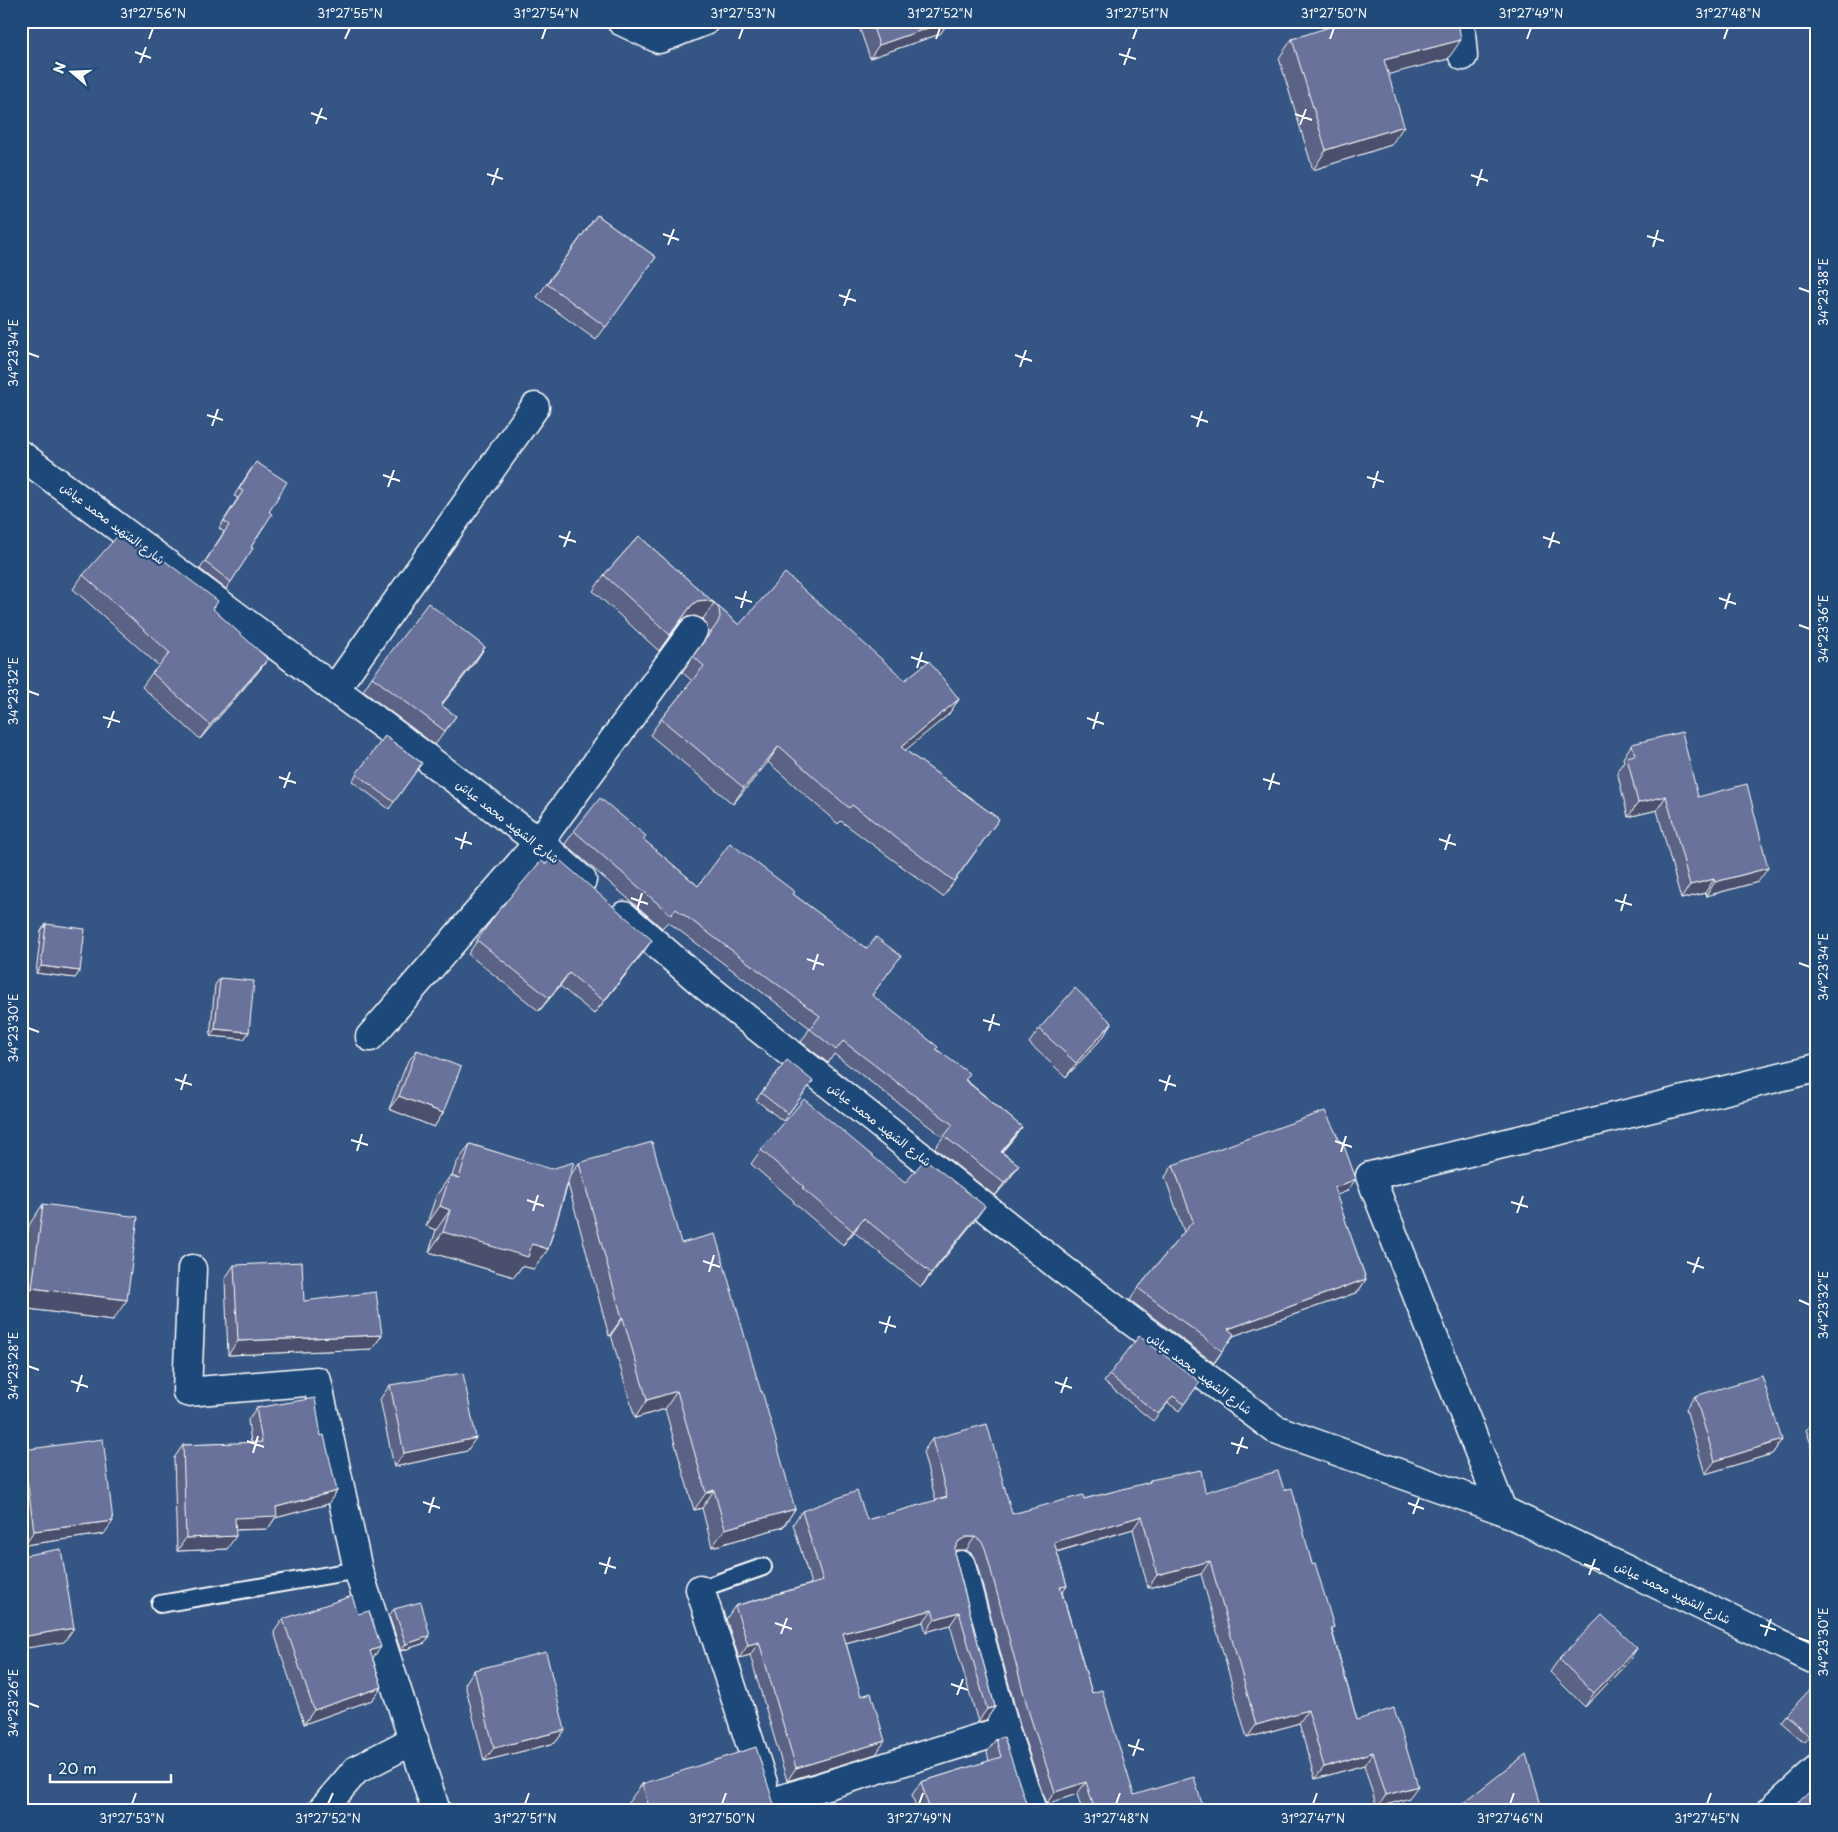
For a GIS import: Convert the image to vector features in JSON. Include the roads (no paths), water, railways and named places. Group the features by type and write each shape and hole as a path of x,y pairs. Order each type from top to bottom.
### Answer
{"street":[{"path":"621,21 659,39 704,21"},
{"path":"1460,21 1463,56"},
{"path":"335,689 535,408"},
{"name":"شارع الشهيد محمد عياش","path":"21,455 539,842 703,984 1061,1268 1275,1430 1502,1510 1817,1661"},
{"path":"370,1037 539,842 693,631"},
{"path":"1502,1510 1370,1176 1817,1068"},
{"path":"192,1269 187,1392 317,1381 358,1570 436,1811"},
{"path":"962,1565 1005,1730 1032,1811"},
{"path":"700,1590 771,1807 1005,1730"},
{"path":"321,1811 356,1770 414,1740"},
{"path":"1772,1811 1817,1769"}],"lane":[{"path":"700,1590 763,1567"},
{"path":"160,1604 358,1570"}]}
